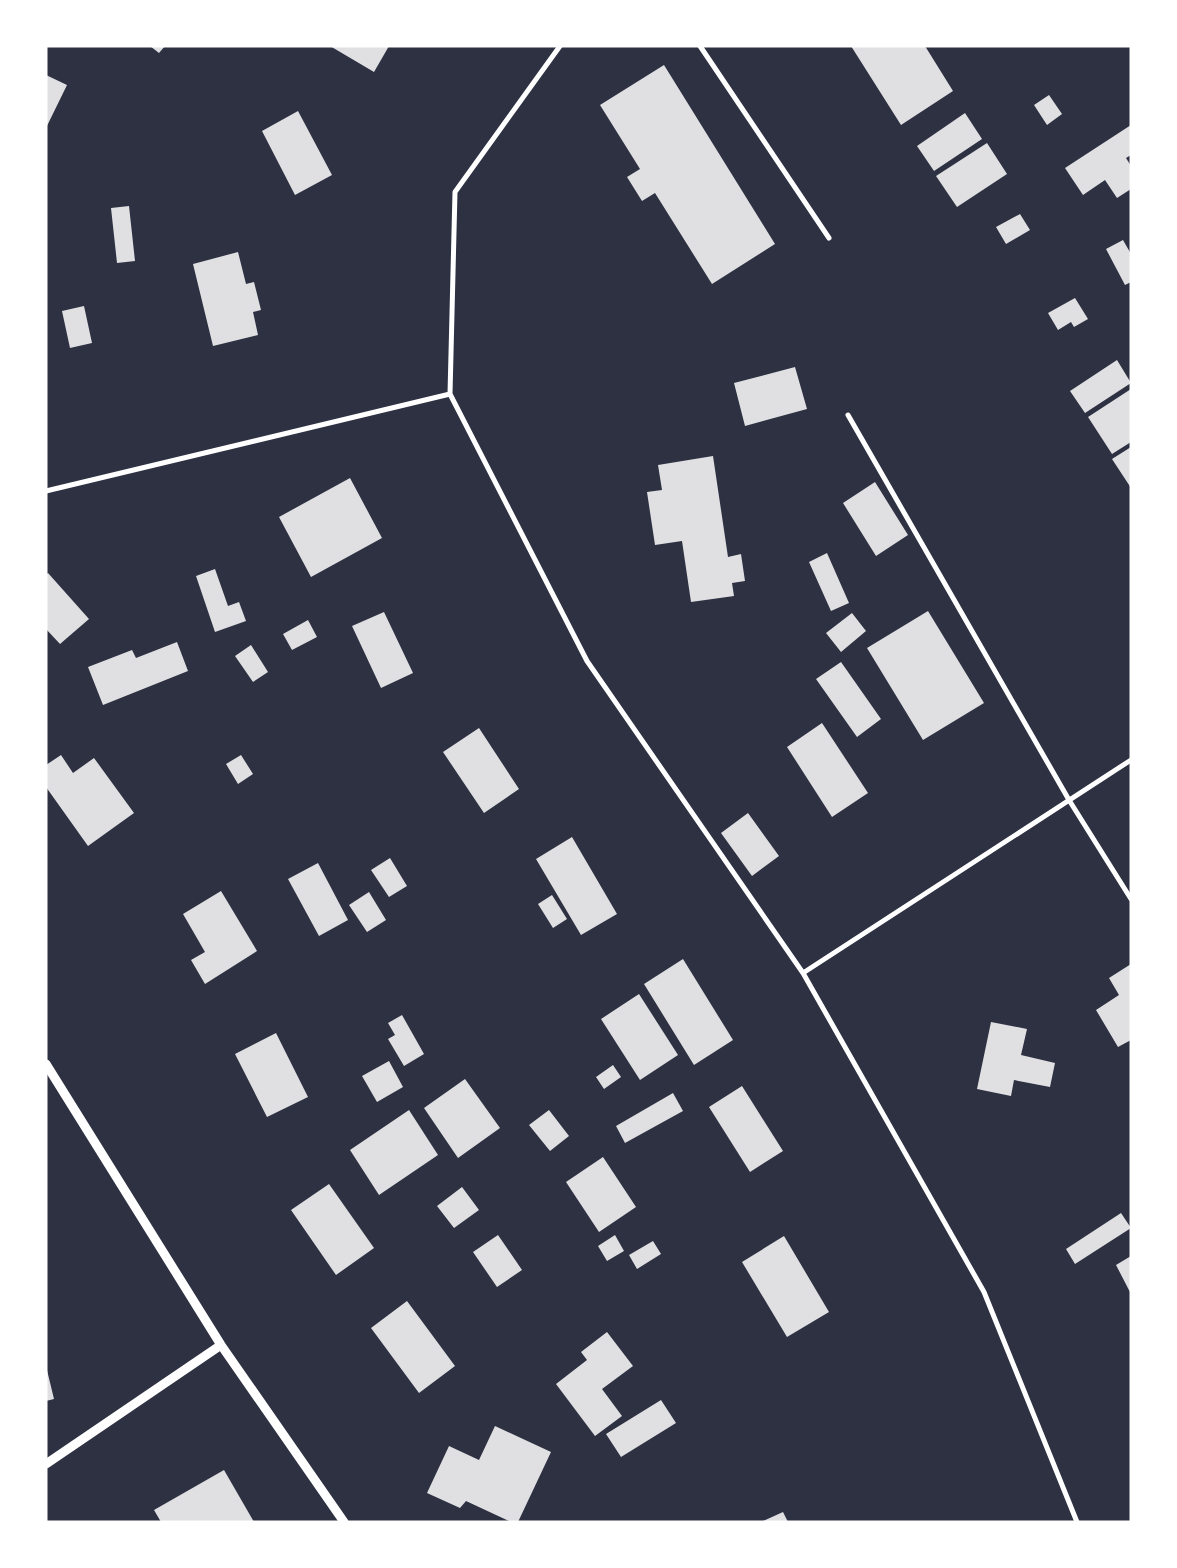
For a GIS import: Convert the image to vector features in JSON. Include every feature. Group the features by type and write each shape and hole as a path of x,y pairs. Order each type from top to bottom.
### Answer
{"street":[{"path":"560,46 455,192 450,394 587,661 803,973 984,1292 1078,1522"},
{"path":"700,46 829,238"},
{"path":"46,491 450,394"},
{"path":"848,415 1069,800 1131,899"},
{"path":"803,973 1131,760"},
{"path":"46,1064 221,1346 344,1522"},
{"path":"46,1464 221,1346"}],"building":[{"path":"150,46 165,46 159,53"},
{"path":"330,46 389,46 374,72"},
{"path":"851,46 925,46 953,91 901,125"},
{"path":"664,65 775,244 712,284 655,193 642,201 627,177 640,169 600,105"},
{"path":"46,75 67,85 46,128"},
{"path":"1049,95 1062,114 1047,125 1034,105"},
{"path":"298,111 332,175 295,195 262,131"},
{"path":"965,113 982,139 934,171 917,146"},
{"path":"1131,125 1131,155 1126,158 1131,166 1131,189 1117,198 1105,180 1083,195 1065,168"},
{"path":"987,143 1007,174 957,207 936,176"},
{"path":"129,206 135,261 117,263 111,208"},
{"path":"1020,214 1030,230 1006,244 996,227"},
{"path":"1123,240 1131,254 1131,282 1125,285 1106,249"},
{"path":"238,252 246,284 254,282 261,310 253,312 258,335 213,346 193,264"},
{"path":"1075,298 1088,319 1074,327 1071,322 1058,330 1048,313"},
{"path":"84,306 92,343 70,348 62,311"},
{"path":"1117,360 1131,383 1085,413 1070,391"},
{"path":"795,367 807,409 745,426 734,383"},
{"path":"1131,389 1131,442 1112,454 1088,417"},
{"path":"1131,447 1131,488 1112,459"},
{"path":"713,456 728,557 741,554 745,581 732,583 734,596 691,602 682,541 655,545 647,492 662,490 658,465"},
{"path":"350,478 382,538 311,577 279,517"},
{"path":"875,482 908,535 876,556 843,503"},
{"path":"827,553 849,603 831,611 809,562"},
{"path":"215,569 228,606 239,602 246,621 215,632 196,576"},
{"path":"48,573 89,619 60,644 46,629 46,575"},
{"path":"928,611 984,703 923,740 867,648"},
{"path":"384,612 413,673 381,688 352,626"},
{"path":"852,613 866,631 841,652 826,633"},
{"path":"308,620 317,637 292,650 283,634"},
{"path":"177,642 188,671 103,705 88,667 132,650 136,658"},
{"path":"251,645 268,672 253,682 235,656"},
{"path":"841,662 881,719 857,737 816,679"},
{"path":"822,723 868,793 832,817 787,747"},
{"path":"479,728 519,789 484,813 443,752"},
{"path":"61,755 73,773 94,758 134,813 88,846 46,787 46,765"},
{"path":"241,755 253,774 238,784 226,764"},
{"path":"748,813 779,856 752,876 721,833"},
{"path":"572,837 617,914 581,935 536,859"},
{"path":"390,858 407,886 389,897 371,870"},
{"path":"318,863 348,920 319,936 288,879"},
{"path":"221,891 257,951 205,984 191,960 205,952 183,914"},
{"path":"369,892 386,920 367,932 349,905"},
{"path":"552,895 567,919 553,928 538,904"},
{"path":"683,959 733,1040 694,1065 644,984"},
{"path":"1131,964 1131,1040 1118,1047 1096,1010 1119,995 1109,978"},
{"path":"639,994 678,1055 640,1080 601,1019"},
{"path":"402,1015 424,1054 404,1066 388,1039 395,1035 388,1023"},
{"path":"991,1022 1027,1029 1021,1055 1055,1063 1050,1087 1014,1080 1011,1096 977,1089"},
{"path":"276,1033 308,1097 267,1117 235,1054"},
{"path":"389,1061 403,1087 377,1102 362,1076"},
{"path":"613,1065 621,1077 604,1089 596,1077"},
{"path":"465,1079 500,1128 458,1158 424,1108"},
{"path":"742,1086 783,1151 750,1172 709,1107"},
{"path":"673,1093 683,1111 625,1143 616,1126"},
{"path":"409,1110 438,1155 379,1195 350,1150"},
{"path":"549,1110 569,1136 550,1151 529,1125"},
{"path":"603,1157 636,1207 599,1232 566,1182"},
{"path":"329,1184 374,1248 336,1275 291,1210"},
{"path":"462,1187 479,1210 454,1228 437,1206"},
{"path":"1121,1213 1131,1228 1075,1264 1066,1249"},
{"path":"498,1235 522,1270 497,1287 473,1252"},
{"path":"615,1235 624,1251 607,1261 598,1246"},
{"path":"784,1236 829,1312 787,1337 742,1262"},
{"path":"653,1241 661,1254 637,1269 629,1255"},
{"path":"1131,1256 1131,1294 1116,1265"},
{"path":"407,1301 455,1366 419,1393 371,1328"},
{"path":"607,1332 633,1366 602,1389 622,1416 595,1436 556,1384 587,1360 581,1352"},
{"path":"46,1366 54,1399 46,1401"},
{"path":"661,1400 676,1423 621,1457 606,1434"},
{"path":"495,1426 551,1452 518,1522 511,1522 466,1501 460,1508 427,1493 449,1446 479,1460"},
{"path":"224,1470 254,1522 161,1522 154,1510"},
{"path":"783,1512 788,1522 761,1522"}]}
